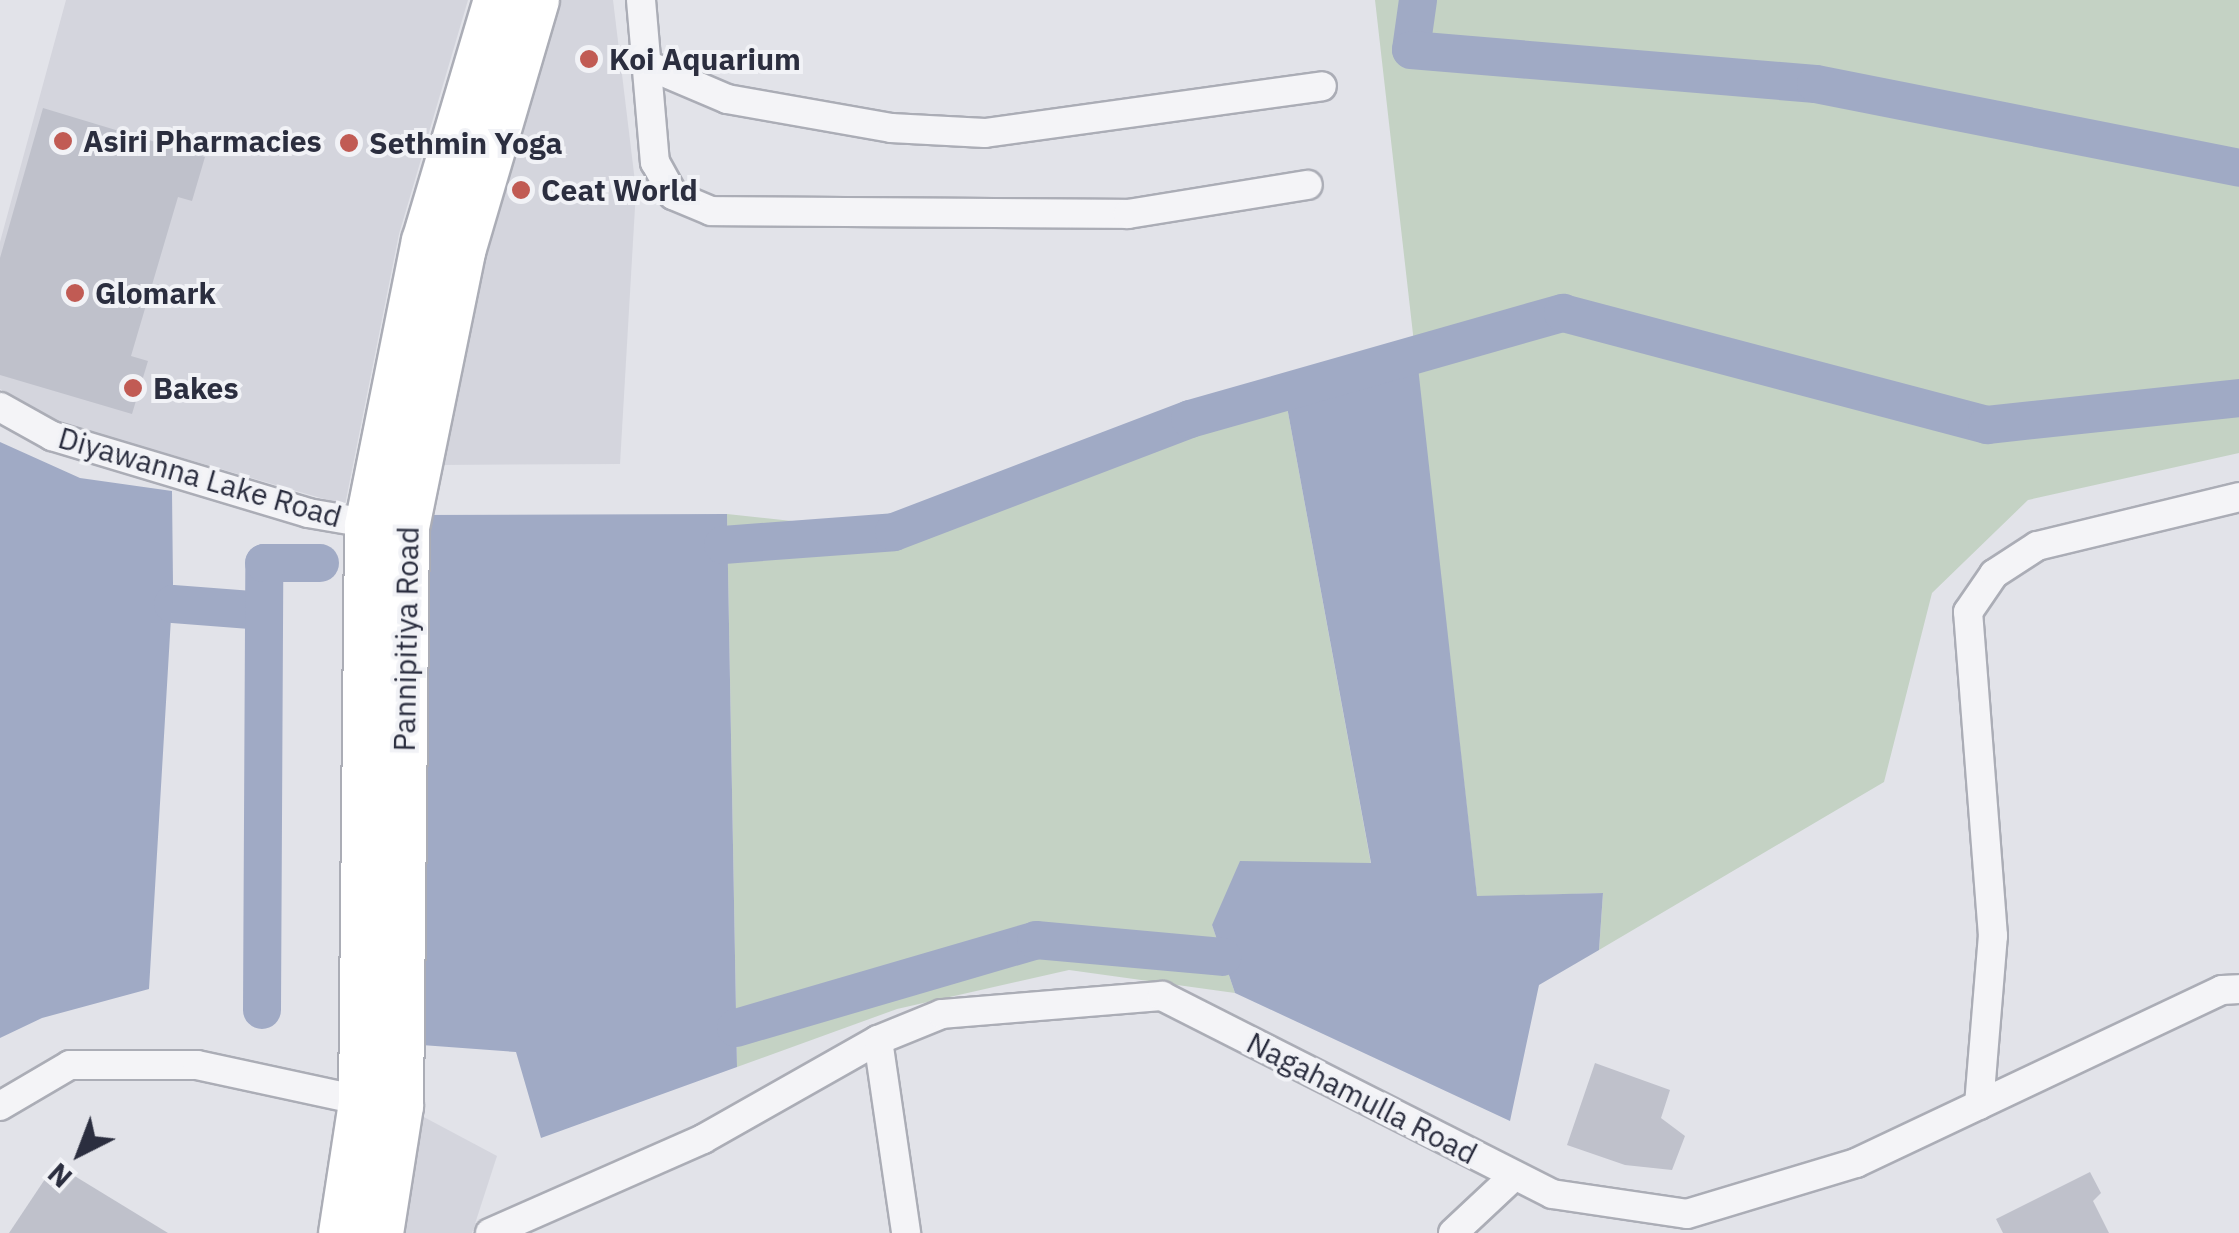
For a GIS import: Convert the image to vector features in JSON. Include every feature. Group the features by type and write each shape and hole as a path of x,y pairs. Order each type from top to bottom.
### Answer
{"main road":[{"name":"Pannipitiya Road","path":"380,1233 386,526 424,241 496,0"},
{"name":"Pannipitiya Road","path":"386,526 536,0"},
{"name":"Pannipitiya Road","path":"341,1233 380,1104"}],"street":[{"path":"641,0 655,162 673,195 711,211 1128,214 1308,186"},
{"path":"645,64 727,99 890,128 985,133 1322,86"},
{"name":"Diyawanna Lake Road","path":"0,406 52,436 386,526"},
{"path":"1979,1105 1993,936 1968,612 1994,574 2037,546 2239,497"},
{"name":"Nagahamulla Road","path":"490,1233 703,1139 878,1040 942,1014 1162,996 1552,1194 1692,1223 1856,1163 2222,990 2239,989"},
{"path":"878,1040 906,1233"},
{"path":"0,1106 70,1066 196,1065 380,1104"},
{"path":"1453,1233 1514,1176"}],"shaded area":[{"path":"66,0 468,0 399,234 345,505 58,422 0,389 0,242"},
{"path":"555,0 613,0 636,190 620,464 437,465 479,256"},
{"path":"405,1107 497,1156 472,1233 386,1233"}],"green space":[{"path":"1375,0 2239,0 2239,453 2028,500 1932,593 1884,782 1599,950 1603,893 1477,897"},
{"path":"1285,396 1371,864 1212,925 1235,993 1069,970 897,1009 737,1067 727,514 894,532 1190,419"}],"water":[{"path":"1417,358 1477,896 1603,893 1599,950 1539,985 1510,1121 1235,993 1212,925 1240,861 1371,863 1285,396"},
{"path":"0,442 80,478 172,491 173,584 149,989 42,1018 0,1038"},
{"path":"727,514 737,1067 541,1138 516,1052 408,1044 418,515"}],"building":[{"name":"Glomark","path":"43,108 205,157 192,201 178,197 131,356 148,361 132,414 0,375 0,258"},
{"path":"1595,1063 1670,1090 1661,1118 1685,1136 1672,1170 1625,1165 1567,1145"},
{"path":"55,1164 168,1233 9,1233"},
{"path":"2090,1172 2101,1193 2093,1201 2109,1233 2003,1233 1996,1219"}],"waterway":[{"path":"1418,0 1411,50 1816,84 2239,168"},
{"path":"723,545 894,532 1190,419 1563,313 1987,425 2239,398"},
{"path":"262,1010 264,563 320,563"},
{"path":"173,604 264,611"},
{"path":"736,1028 1036,940 1222,957"}],"place":[{"name":"Koi Aquarium","path":"589,59"},
{"name":"Asiri Pharmacies","path":"63,141"},
{"name":"Sethmin Yoga","path":"349,143"},
{"name":"Ceat World","path":"521,190"},
{"name":"Glomark","path":"75,293"},
{"name":"Bakes","path":"133,388"}]}
